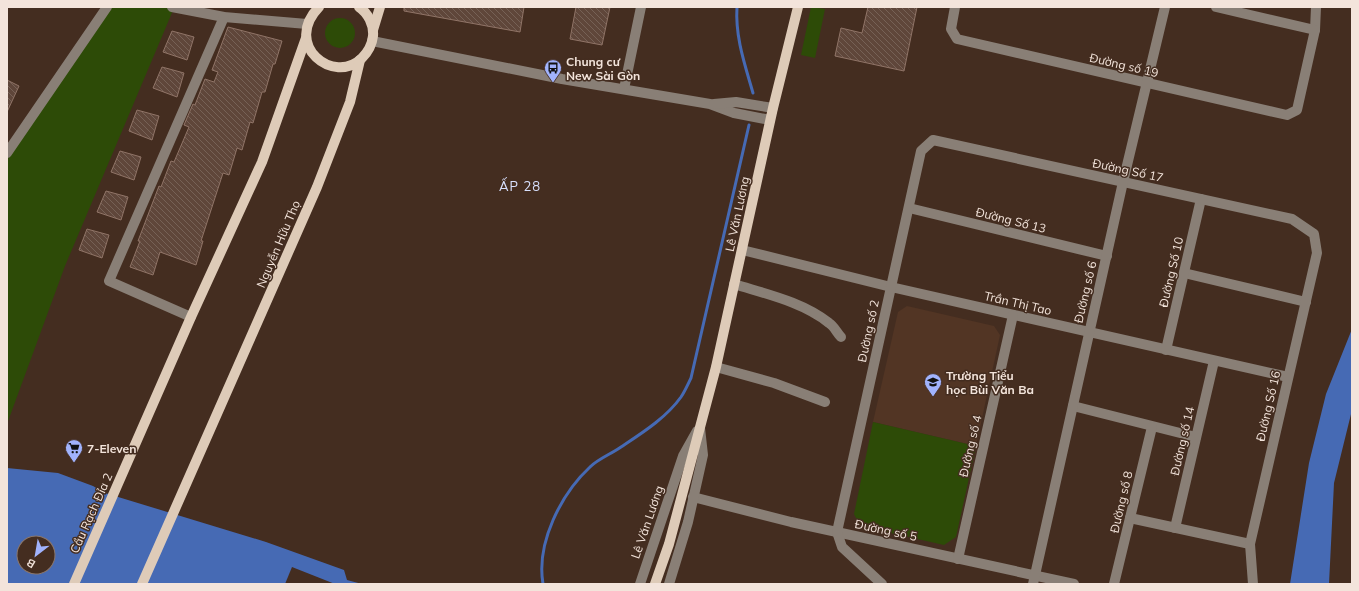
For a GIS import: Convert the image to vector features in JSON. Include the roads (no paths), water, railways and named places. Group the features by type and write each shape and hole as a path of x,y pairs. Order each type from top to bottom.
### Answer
{"main road":[{"path":"191,317 262,162 306,38 307,24 312,14 319,7"},
{"path":"359,7 369,18 373,30"},
{"path":"372,41 373,30 380,7"},
{"name":"Lê Văn Lương","path":"655,584 669,544 716,367 770,120 798,7"},
{"path":"306,38 309,47 315,56 327,64 342,67 352,65 360,60"},
{"name":"Nguyễn Hữu Thọ","path":"142,584 280,274 317,187 350,102 360,60 366,53 372,41"},
{"name":"Cầu Rạch Đỉa 2","path":"74,584 191,317"}],"street":[{"path":"7,154 106,7"},
{"path":"172,7 224,17 307,24"},
{"path":"624,90 641,7"},
{"name":"Đường số 19","path":"955,7 951,29 957,39 1147,84 1287,115 1297,110 1315,30"},
{"name":"Đường số 6","path":"1034,580 1123,182 1165,7"},
{"path":"1216,7 1315,30 1316,7"},
{"path":"191,317 109,281 224,17"},
{"path":"372,41 624,90 710,104 734,113 770,120"},
{"path":"710,104 736,102 773,108"},
{"name":"Đường Số 17","path":"933,140 1292,219 1314,234"},
{"name":"Đường số 2","path":"837,532 921,151 933,140"},
{"name":"Đường Số 10","path":"1166,350 1201,199"},
{"name":"Đường Số 13","path":"909,208 1107,256"},
{"name":"Đường Số 16","path":"1253,584 1250,544 1306,302 1316,253 1314,234"},
{"name":"Trần Thị Tao","path":"742,250 891,287 1288,378"},
{"path":"1184,273 1306,302"},
{"path":"734,284 784,300 809,311 831,324 841,337"},
{"name":"Đường số 4","path":"958,559 1013,315"},
{"name":"Đường số 14","path":"1175,528 1214,361"},
{"path":"716,367 774,383 824,402"},
{"path":"1073,406 1196,437"},
{"name":"Lê Văn Lương","path":"669,584 688,522 703,455 700,426"},
{"name":"Lê Văn Lương","path":"640,584 683,456 700,426"},
{"name":"Đường số 8","path":"1114,584 1152,427"},
{"name":"Đường số 5","path":"693,497 791,522 958,559 1034,580 1074,584"},
{"path":"1130,518 1250,544"},
{"path":"837,532 842,546 882,584"}],"water":[{"path":"1352,329 1352,410 1334,483 1329,584 1290,584 1309,463 1326,394"},
{"path":"7,468 58,473 93,486 105,493 266,542 344,570 347,580 362,584 7,584"}],"waterway":[{"path":"737,7 739,40 753,93"},
{"path":"543,584 543,552 547,536 553,520 569,491 593,464 645,431 668,412 681,397 691,378 749,125"}],"place":[{"name":"Chung cư New Sài Gòn","path":"553,83"},
{"name":"Trường Tiểu học Bùi Văn Ba","path":"933,397"},
{"name":"7-Eleven","path":"74,463"}],"district":[{"name":"ẤP 28","path":"520,186"}]}
